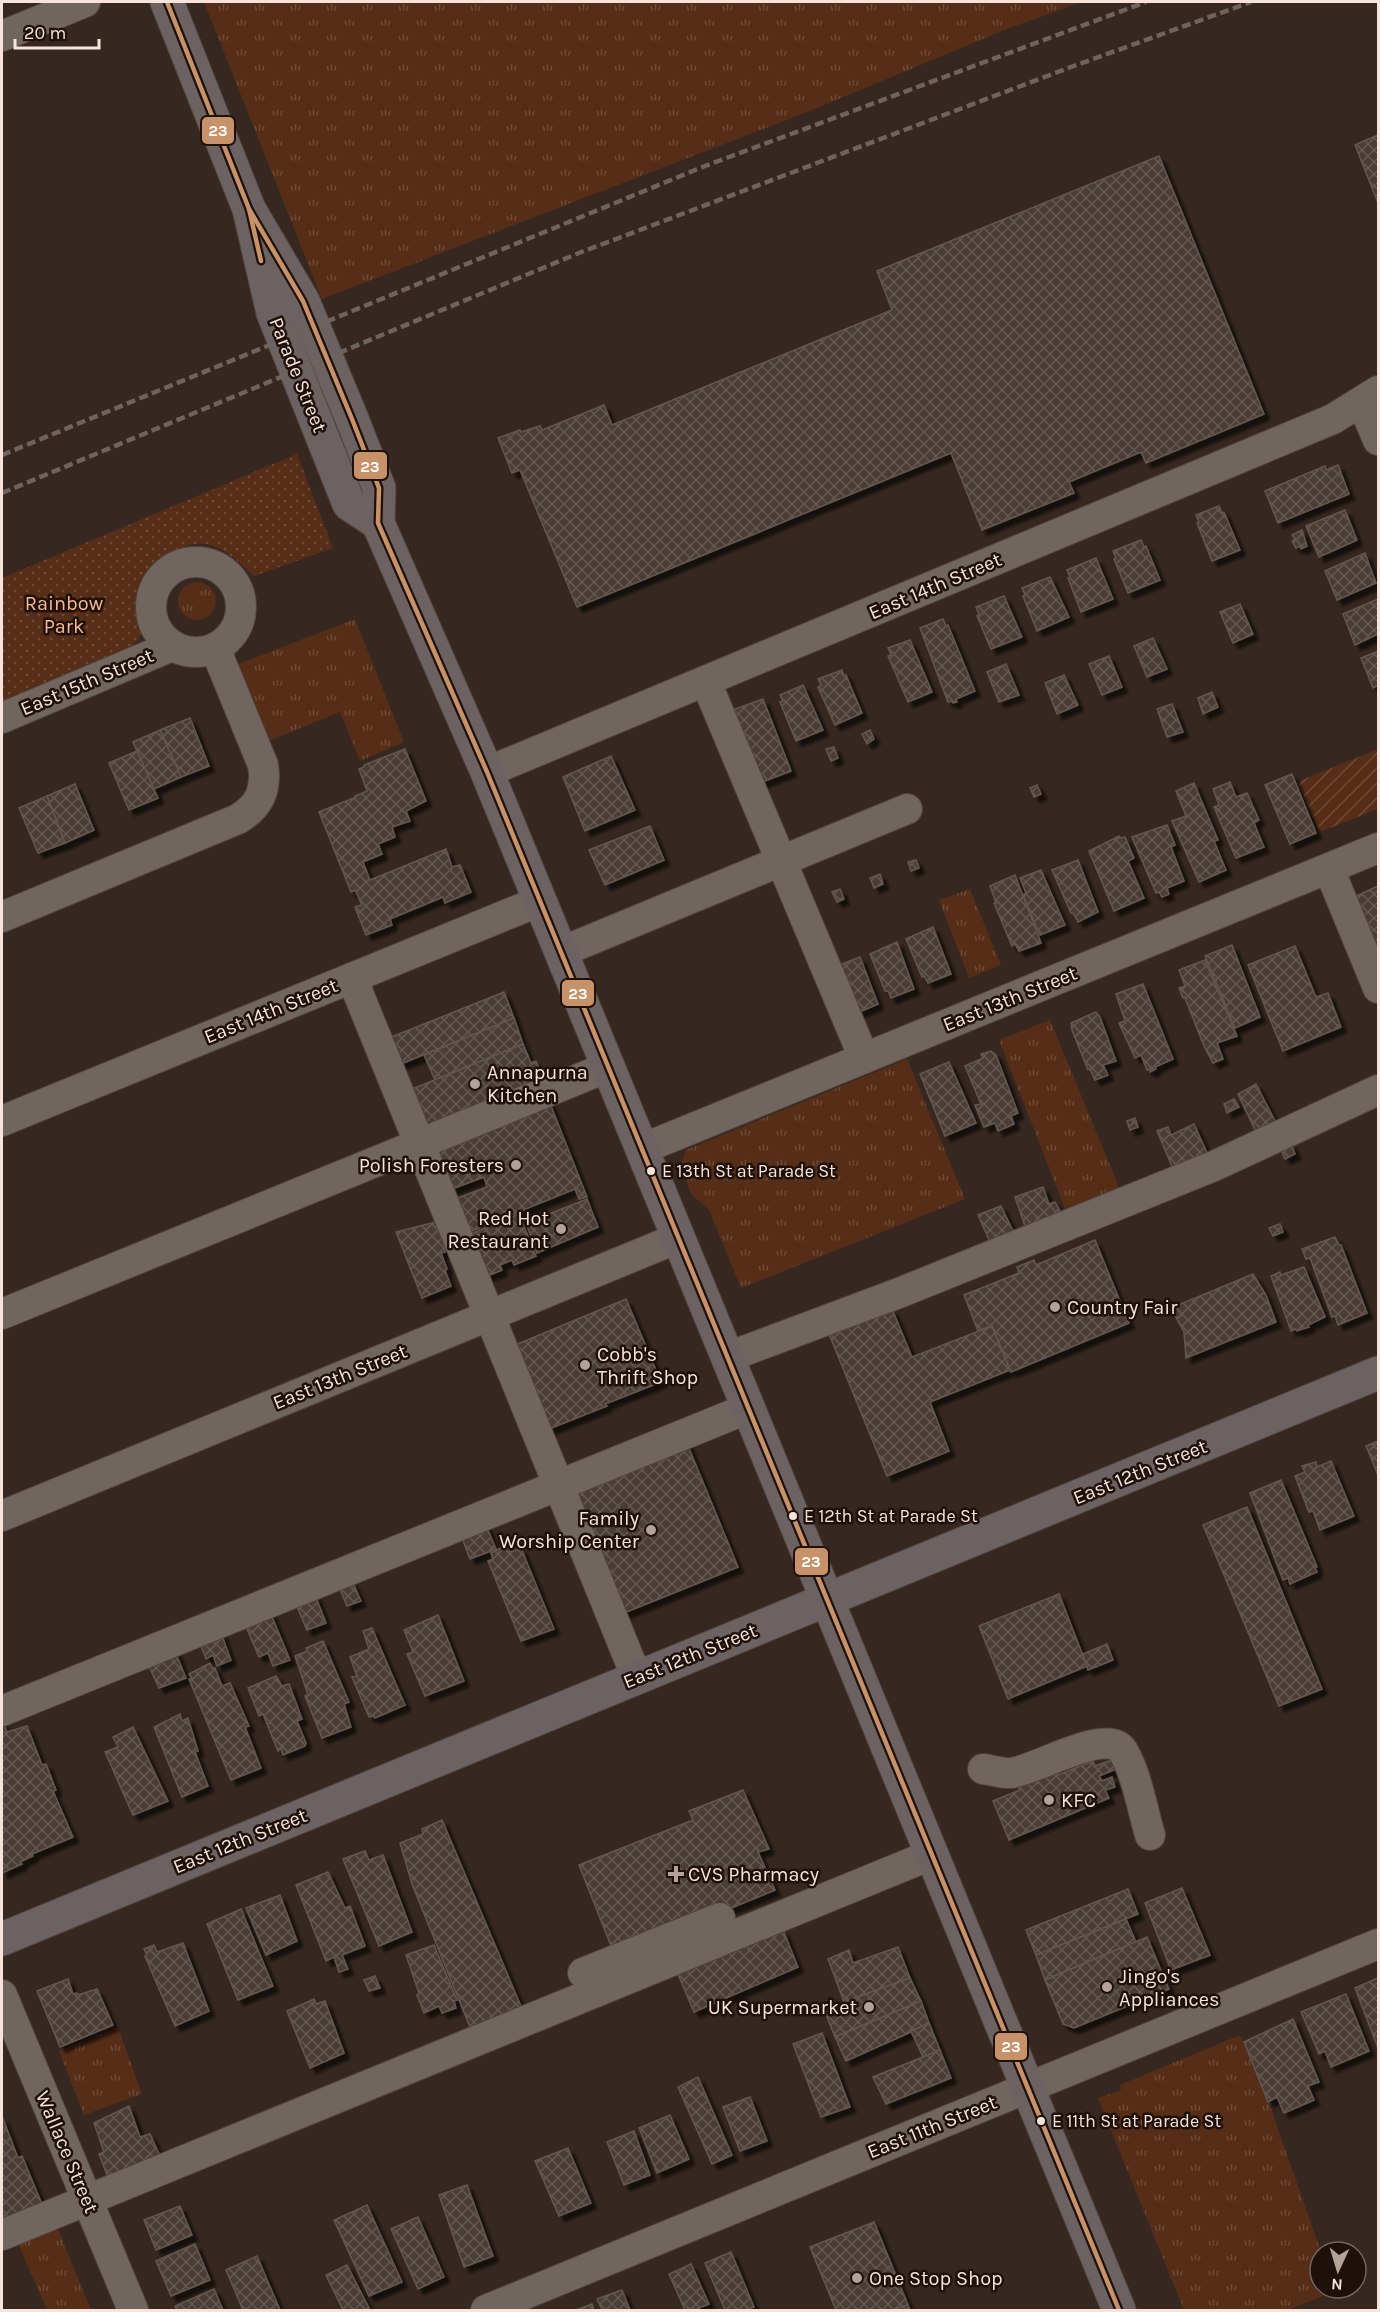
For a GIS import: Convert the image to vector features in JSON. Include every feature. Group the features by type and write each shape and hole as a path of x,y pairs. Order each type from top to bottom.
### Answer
{"main road":[{"name":"Parade Street","path":"167,2 249,209 273,313 349,504 378,523 487,772 1119,2310"},
{"name":"East 12th Street","path":"2,1939 1378,1373"}],"street":[{"path":"2,36 85,2"},
{"path":"1370,396 1378,440"},
{"name":"East 14th Street","path":"487,772 1334,419 1370,396"},
{"name":"East 15th Street","path":"199,562 214,566 236,585 241,599 241,614 228,640 215,648 194,652 172,646 161,636 154,623 151,608 153,593 160,580 171,570 184,564 199,562"},
{"name":"East 15th Street","path":"2,718 172,646"},
{"path":"2,917 238,819 250,812 259,801 265,778 263,765 215,648"},
{"path":"706,682 864,1058"},
{"path":"561,952 907,809"},
{"name":"East 13th Street","path":"642,1149 1378,849"},
{"path":"1329,869 1378,988"},
{"name":"East 14th Street","path":"2,1120 540,901"},
{"path":"352,978 637,1678"},
{"path":"2,1314 608,1067"},
{"path":"728,1357 899,1293 1214,1166 1378,1090"},
{"name":"East 13th Street","path":"2,1516 678,1238"},
{"path":"2,1711 749,1407"},
{"path":"983,1769 1010,1773 1037,1766 1085,1746 1105,1742 1116,1744 1123,1749 1131,1769 1150,1835"},
{"path":"2,2235 933,1854"},
{"path":"584,1972 826,1877"},
{"name":"East 11th Street","path":"486,2310 1378,1944"},
{"name":"Wallace Street","path":"2,1995 133,2310"}],"green space":[{"path":"204,2 1082,2 1007,29 805,113 322,299"},
{"name":"Rainbow Park","path":"297,454 333,548 254,576 232,557 211,545 189,545 176,550 154,566 142,582 137,597 142,627 137,641 118,656 2,704 2,578"},
{"path":"197,582 211,587 216,601 211,615 197,620 183,615 178,601 183,587"},
{"path":"355,619 404,742 360,761 340,712 263,743 231,667"},
{"path":"1378,749 1378,809 1320,832 1297,782"},
{"path":"970,889 1001,965 969,978 939,900"},
{"path":"1050,1020 1121,1192 1066,1211 999,1040"},
{"path":"907,1059 965,1199 741,1288 709,1210 691,1194 680,1166 686,1150"},
{"path":"118,2027 142,2094 84,2115 59,2051"},
{"path":"1240,2035 1269,2103 1317,2240 1308,2240 1308,2300 1314,2300 1287,2310 1184,2310 1098,2098 1121,2090 1120,2085"},
{"path":"55,2222 91,2310 47,2310 16,2239"}],"building":[{"path":"1378,135 1378,203 1355,145"},
{"path":"1159,156 1264,414 1146,463 1141,452 1069,482 1074,493 982,530 951,453 577,607 520,470 512,473 498,438 540,426 542,430 604,405 612,425 892,310 877,271"},
{"path":"1338,465 1349,494 1278,523 1265,491 1325,466 1326,470"},
{"path":"1219,506 1222,513 1224,512 1240,550 1212,561 1196,515"},
{"path":"1345,510 1357,540 1319,557 1306,526"},
{"path":"1302,530 1307,546 1301,549 1300,546 1296,548 1292,535"},
{"path":"1141,540 1144,547 1146,546 1160,580 1128,593 1113,551"},
{"path":"1365,553 1376,583 1337,600 1325,571"},
{"path":"1096,558 1113,599 1081,612 1067,570"},
{"path":"1050,577 1069,617 1037,631 1022,588"},
{"path":"1004,596 1022,637 991,649 977,616 979,614 976,607"},
{"path":"1378,599 1378,634 1355,645 1343,614"},
{"path":"1240,604 1253,634 1233,643 1220,612"},
{"path":"943,619 946,626 948,625 975,691 956,699 957,702 953,703 948,702 920,628"},
{"path":"1153,638 1167,669 1147,677 1134,646"},
{"path":"910,640 932,692 908,702 888,656 891,655 888,648"},
{"path":"1378,651 1378,685 1373,688 1361,658"},
{"path":"1109,656 1122,687 1102,695 1089,664"},
{"path":"1006,664 1019,695 999,702 987,672"},
{"path":"842,670 862,713 835,725 818,687 821,685 818,679"},
{"path":"1064,675 1078,705 1057,714 1045,683"},
{"path":"803,685 823,730 796,741 780,702 783,701 780,695"},
{"path":"1212,692 1218,707 1203,714 1198,698"},
{"path":"763,699 791,771 757,784 730,711"},
{"path":"1172,704 1183,732 1167,737 1157,709"},
{"path":"190,718 209,766 181,777 160,730"},
{"path":"160,730 181,777 154,789 133,742"},
{"path":"870,730 874,739 867,744 862,734"},
{"path":"834,747 838,758 831,761 826,749"},
{"path":"405,749 426,801 406,811 410,821 392,827 395,837 378,844 382,854 363,862 370,880 446,849 452,867 460,865 471,892 445,903 443,897 390,919 392,925 366,935 355,907 362,905 355,890 351,892 319,812 367,791 359,769"},
{"path":"137,751 158,798 129,810 109,763"},
{"path":"611,756 635,810 585,831 563,777"},
{"path":"1292,774 1316,833 1290,844 1265,785"},
{"path":"1230,782 1236,797 1247,793 1259,820 1254,823 1264,847 1236,858 1214,807 1219,805 1213,789"},
{"path":"1194,783 1218,840 1214,841 1226,870 1199,882 1172,821 1186,816 1176,791"},
{"path":"75,784 94,830 65,843 47,796"},
{"path":"1037,785 1041,794 1034,797 1030,788"},
{"path":"47,796 65,843 38,853 19,808"},
{"path":"1167,825 1175,845 1171,847 1184,881 1167,888 1169,894 1162,897 1159,892 1156,893 1132,837"},
{"path":"650,826 664,860 605,885 589,850"},
{"path":"1119,836 1120,838 1125,837 1134,858 1128,861 1144,898 1114,911 1089,851"},
{"path":"916,860 919,868 911,871 908,862"},
{"path":"1078,860 1098,912 1078,922 1071,913 1052,870"},
{"path":"1041,870 1065,925 1040,935 1023,895 1026,893 1020,878"},
{"path":"880,874 883,884 874,888 870,878"},
{"path":"1015,875 1041,943 1019,951 1015,944 1012,946 994,903 996,903 990,886"},
{"path":"1378,886 1378,943 1371,946 1352,898"},
{"path":"840,889 844,899 837,902 832,892"},
{"path":"933,927 951,974 928,983 924,976 922,977 906,939"},
{"path":"897,942 914,989 891,998 888,991 885,991 870,954"},
{"path":"1232,945 1260,1017 1235,1028 1205,956"},
{"path":"1295,946 1316,997 1328,993 1341,1027 1283,1051 1248,965"},
{"path":"860,957 878,1004 855,1014 832,968"},
{"path":"1205,960 1237,1036 1217,1043 1223,1059 1213,1063 1179,988 1185,986 1179,970"},
{"path":"1143,984 1173,1059 1155,1067 1156,1069 1150,1072 1141,1055 1135,1058 1119,1023 1125,1021 1116,994"},
{"path":"504,992 514,1018 396,1066 384,1040"},
{"path":"1096,1012 1100,1017 1116,1061 1103,1065 1108,1075 1095,1080 1090,1069 1088,1070 1071,1023"},
{"path":"514,1018 523,1044 435,1080 424,1055"},
{"path":"523,1044 531,1063 536,1061 543,1080 421,1132 405,1092"},
{"path":"991,1051 996,1055 1018,1113 1011,1116 1014,1124 998,1131 995,1123 984,1127 975,1105 981,1104 965,1066 983,1058 981,1054"},
{"path":"949,1062 976,1123 945,1136 920,1074"},
{"path":"1256,1084 1276,1123 1256,1132 1238,1094"},
{"path":"1234,1099 1239,1107 1227,1113 1224,1104"},
{"path":"549,1101 587,1197 579,1199 575,1189 464,1234 450,1201 487,1187 484,1177 452,1189 435,1148"},
{"path":"1135,1118 1138,1127 1130,1130 1127,1121"},
{"path":"1194,1124 1208,1155 1174,1171 1157,1131 1168,1127 1171,1135"},
{"path":"1291,1144 1295,1154 1285,1159 1280,1148"},
{"path":"1043,1187 1049,1204 1055,1202 1060,1211 1053,1216 1025,1226 1015,1197"},
{"path":"587,1199 598,1227 537,1253 526,1223"},
{"path":"1001,1206 1014,1233 990,1242 978,1215"},
{"path":"519,1214 536,1256 514,1265 512,1260 500,1265 502,1270 480,1279 463,1237"},
{"path":"436,1222 445,1248 445,1252 441,1253 451,1286 422,1298 396,1232"},
{"path":"1280,1224 1283,1232 1273,1236 1269,1228"},
{"path":"1335,1237 1341,1245 1367,1313 1338,1325 1335,1316 1332,1317 1310,1258 1306,1259 1302,1249"},
{"path":"1095,1240 1129,1323 1011,1372 992,1326 978,1331 964,1295 1019,1273 1017,1267 1034,1260 1036,1265"},
{"path":"1304,1267 1325,1317 1308,1325 1309,1327 1291,1331 1271,1276"},
{"path":"1253,1274 1266,1295 1276,1322 1186,1358 1184,1332 1171,1308"},
{"name":"Cobb's Thrift Shop","path":"626,1299 661,1382 544,1431 508,1348"},
{"path":"892,1309 912,1357 992,1326 1010,1370 930,1402 949,1451 887,1476 829,1334"},
{"path":"686,1441 738,1567 619,1615 568,1489"},
{"path":"1378,1441 1378,1475 1366,1446"},
{"path":"1331,1461 1354,1516 1320,1530 1313,1511 1309,1512 1295,1476 1305,1472 1302,1466 1316,1462 1317,1467"},
{"path":"1281,1480 1317,1567 1315,1568 1317,1572 1290,1584 1288,1578 1283,1580 1250,1493"},
{"path":"1247,1507 1322,1689 1279,1706 1203,1525"},
{"path":"485,1523 496,1549 470,1559 460,1533"},
{"path":"507,1545 510,1552 521,1548 554,1629 521,1641 488,1561 493,1559 491,1553"},
{"path":"352,1581 361,1601 347,1606 339,1587"},
{"path":"1059,1594 1087,1666 1008,1699 979,1626"},
{"path":"315,1595 326,1623 307,1630 295,1602"},
{"path":"270,1612 290,1660 273,1666 268,1653 259,1657 244,1622"},
{"path":"438,1615 464,1681 425,1696 407,1654 413,1652 404,1630"},
{"path":"372,1628 405,1705 375,1718 374,1716 369,1717 352,1677 357,1676 350,1657 369,1649 363,1631"},
{"path":"221,1633 231,1660 217,1666 213,1655 206,1659 199,1640"},
{"path":"323,1641 349,1702 344,1704 351,1727 322,1738 305,1696 308,1695 295,1656 307,1651 306,1648"},
{"path":"1107,1644 1113,1660 1088,1670 1083,1654"},
{"path":"174,1649 186,1678 159,1688 146,1660"},
{"path":"210,1663 212,1668 215,1668 222,1686 230,1683 249,1726 245,1727 261,1768 231,1780 189,1679 192,1678 189,1674"},
{"path":"276,1676 282,1686 289,1684 302,1719 297,1721 306,1743 305,1746 283,1755 281,1749 278,1751 263,1714 259,1716 248,1688"},
{"path":"180,1714 182,1721 188,1718 198,1751 195,1752 208,1786 182,1797 154,1727"},
{"path":"2,1721 7,1732 27,1726 42,1765 46,1764 56,1790 53,1791 73,1837 32,1854 33,1856 20,1862 22,1864 2,1873"},
{"path":"133,1727 168,1801 133,1815 105,1752 118,1747 113,1737"},
{"path":"1112,1760 1116,1769 1099,1776 1102,1781 1112,1777 1115,1787 1105,1790 1109,1798 1009,1840 993,1801 1020,1790 1016,1784 1055,1770 1058,1775 1093,1761 1095,1766"},
{"path":"743,1790 769,1849 758,1852 775,1890 615,1956 579,1865 693,1820 689,1811"},
{"path":"442,1820 523,2011 472,2032 412,1884 400,1843 423,1834 422,1829"},
{"path":"365,1851 369,1860 383,1855 412,1932 379,1946 343,1859"},
{"path":"328,1872 345,1908 350,1906 365,1946 342,1955 348,1969 339,1972 334,1957 326,1961 296,1885"},
{"path":"1182,1888 1210,1955 1171,1970 1145,1903"},
{"path":"1128,1889 1138,1914 1036,1955 1026,1930"},
{"path":"280,1895 297,1941 266,1955 246,1908"},
{"path":"241,1909 273,1986 238,2000 207,1924"},
{"path":"1126,1919 1136,1942 1045,1980 1036,1955"},
{"path":"783,1930 798,1967 694,2012 677,1972"},
{"path":"1147,1937 1169,1989 1074,2028 1063,2024 1045,1980"},
{"path":"183,1943 209,2011 175,2026 144,1949 154,1945 157,1952"},
{"path":"434,1945 457,2000 454,2001 456,2008 442,2013 439,2006 424,2013 406,1955"},
{"path":"898,1947 910,1978 844,2002 828,1959 849,1950 853,1963"},
{"path":"375,1976 380,1988 369,1991 364,1980"},
{"path":"910,1978 921,2001 835,2037 825,2012 844,2002"},
{"path":"1378,1978 1378,2048 1355,1988"},
{"path":"68,1979 73,1994 78,1995 97,1989 113,2025 60,2047 37,1991"},
{"path":"1346,1994 1369,2051 1331,2067 1325,2051 1319,2054 1301,2012"},
{"path":"314,1999 316,2004 325,2001 344,2053 310,2068 287,2011"},
{"path":"921,2001 929,2023 926,2023 927,2025 846,2061 835,2037"},
{"path":"1293,2019 1319,2082 1308,2086 1314,2100 1284,2113 1277,2097 1268,2102 1244,2042"},
{"path":"929,2023 940,2050 923,2057 911,2031"},
{"path":"822,2033 850,2107 821,2117 793,2044"},
{"path":"940,2050 951,2078 886,2104 873,2077"},
{"path":"698,2077 732,2155 712,2164 678,2087"},
{"path":"750,2097 767,2141 740,2151 723,2107"},
{"path":"129,2106 140,2137 150,2134 160,2156 114,2175 112,2173 107,2175 99,2154 104,2152 94,2123"},
{"path":"670,2115 689,2159 657,2173 639,2128"},
{"path":"2,2116 18,2158 22,2156 44,2209 2,2228"},
{"path":"634,2131 650,2175 624,2185 607,2142"},
{"path":"568,2148 591,2203 559,2216 535,2161"},
{"path":"467,2185 493,2256 464,2267 439,2195"},
{"path":"367,2205 402,2282 369,2296 334,2220"},
{"path":"180,2206 192,2235 156,2250 144,2220"},
{"path":"418,2217 444,2277 418,2289 391,2229"},
{"path":"874,2222 908,2305 893,2310 836,2310 810,2247"},
{"path":"195,2244 210,2280 171,2296 156,2261"},
{"path":"731,2252 754,2307 745,2310 725,2310 705,2263"},
{"path":"257,2256 280,2310 243,2310 226,2270"},
{"path":"691,2264 709,2304 694,2310 685,2310 669,2274"},
{"path":"347,2265 370,2310 343,2310 326,2275"},
{"path":"214,2289 223,2310 177,2310 175,2306"},
{"path":"622,2290 630,2310 602,2310 597,2299"},
{"path":"592,2304 594,2310 576,2310"},
{"path":"908,2305 910,2310 893,2310"}],"railway":[{"path":"2,455 705,166 1146,2"},
{"path":"2,493 579,253 1071,67 1251,2"}],"transit line":[{"name":"23","path":"167,2 249,209 261,261"},
{"name":"23","path":"249,209 303,301 352,419 379,488 378,523 487,772 1119,2310"}],"place":[{"name":"Annapurna Kitchen","path":"475,1084"},
{"name":"Polish Foresters","path":"516,1165"},
{"name":"E 13th St at Parade St","path":"651,1171"},
{"name":"Red Hot Restaurant","path":"561,1229"},
{"name":"Country Fair","path":"1055,1307"},
{"name":"Cobb's Thrift Shop","path":"585,1365"},
{"name":"E 12th St at Parade St","path":"793,1516"},
{"name":"Family Worship Center","path":"651,1530"},
{"name":"KFC","path":"1049,1800"},
{"name":"CVS Pharmacy","path":"676,1874"},
{"name":"Jingo's Appliances","path":"1107,1987"},
{"name":"UK Supermarket","path":"869,2007"},
{"name":"E 11th St at Parade St","path":"1041,2121"},
{"name":"One Stop Shop","path":"857,2278"}]}
